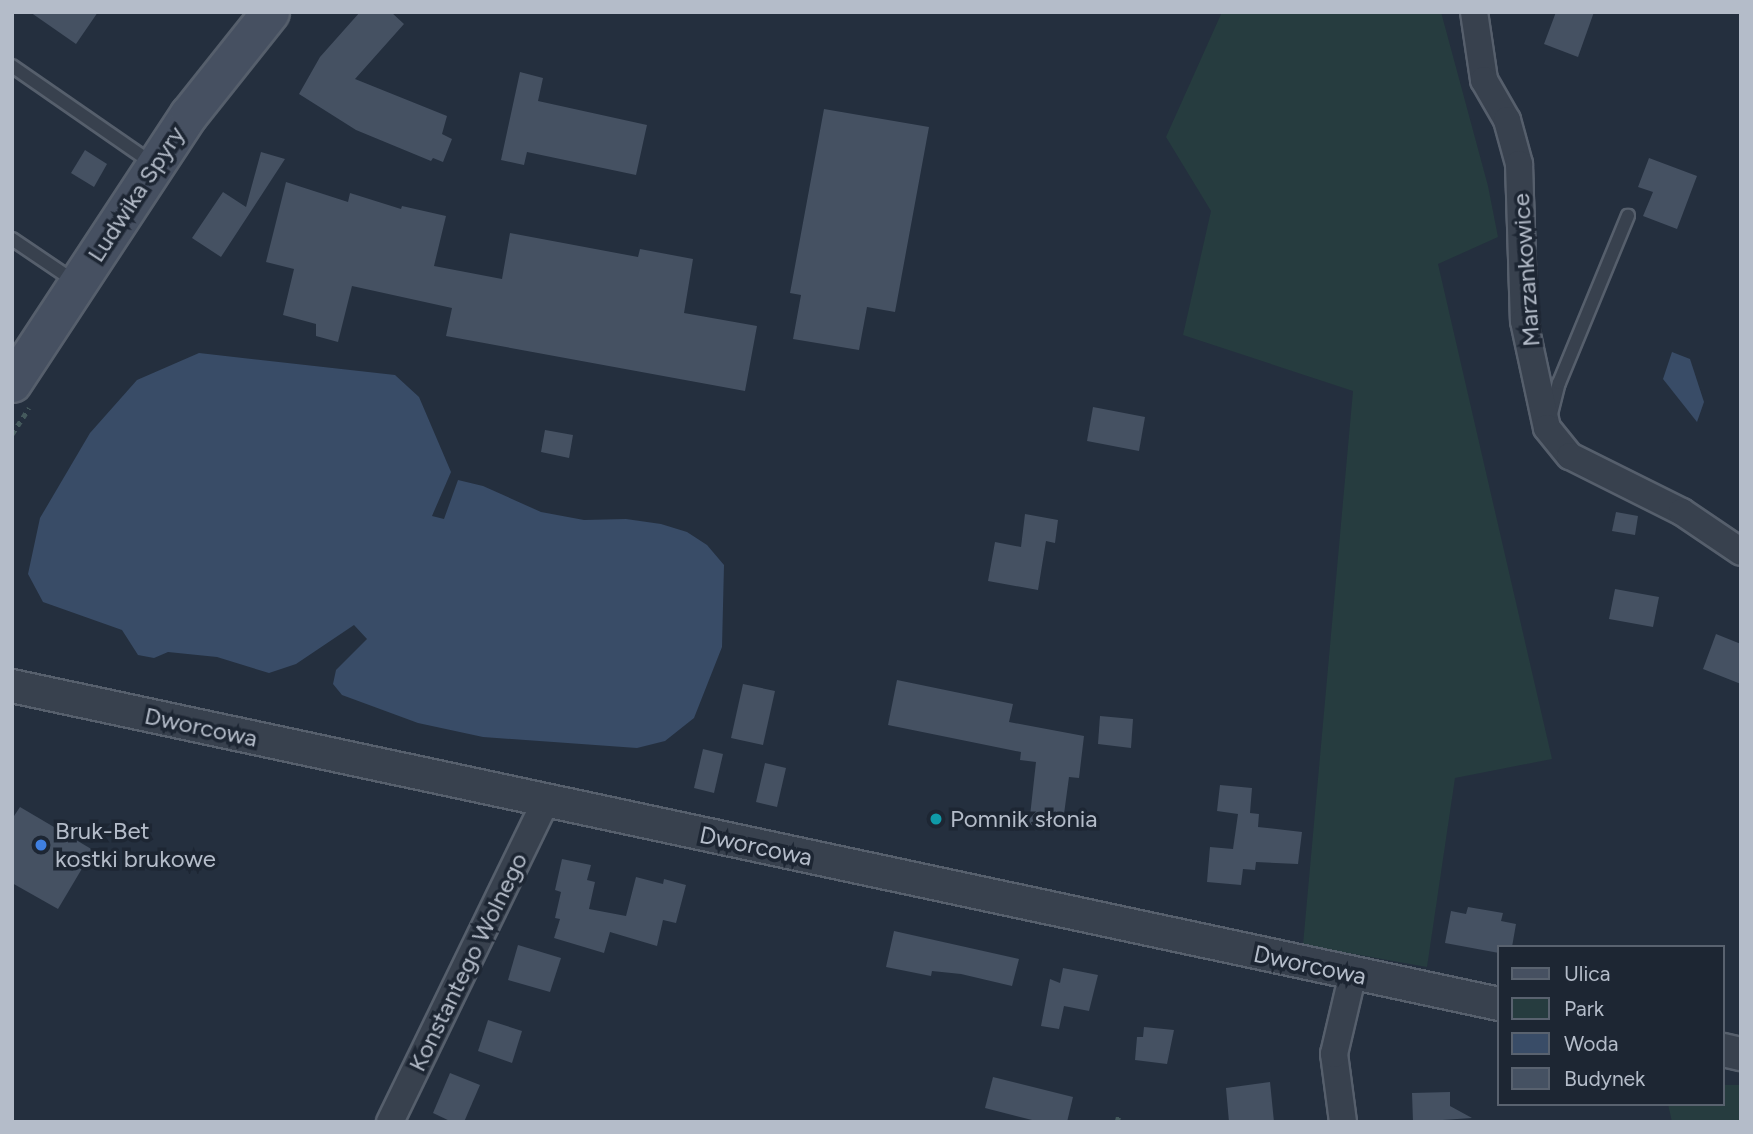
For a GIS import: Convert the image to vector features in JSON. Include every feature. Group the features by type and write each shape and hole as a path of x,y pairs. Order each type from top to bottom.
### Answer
{"main road":[{"name":"Ludwika Spyry","path":"12,383 189,114 265,15"}],"street":[{"name":"Marzankowice","path":"1474,12 1484,80 1507,120 1519,164 1524,321 1547,428 1570,456 1682,512 1741,552"},
{"name":"Dworcowa","path":"12,686 1498,1004"},
{"name":"Konstantego Wolnego","path":"390,1122 546,801"},
{"path":"1343,1122 1334,1054 1353,973"}],"lane":[{"path":"12,66 156,165"},
{"path":"1547,428 1559,383 1628,216"},
{"path":"12,239 77,284"}],"path":[{"path":"1117,1122 1119,1113"}],"green space":[{"path":"1222,12 1441,12 1488,186 1498,237 1438,264 1552,759 1455,778 1427,967 1303,945 1353,391 1183,335 1211,211 1166,137"},
{"path":"1725,1085 1741,1085 1741,1122 1672,1122 1668,1106 1725,1106"}],"water":[{"path":"1672,352 1690,359 1704,402 1697,422 1663,379"},
{"path":"199,353 395,375 419,397 451,472 432,516 444,519 458,480 483,486 541,512 584,520 626,519 661,524 687,532 707,545 724,565 722,647 694,718 665,741 637,748 483,737 418,723 342,695 333,684 336,670 367,639 354,625 296,664 269,673 217,657 168,652 154,658 138,655 122,630 43,602 28,574 40,518 90,433 137,380"}],"building":[{"path":"30,12 98,12 76,44"},
{"path":"360,12 391,12 404,24 355,79 447,116 442,134 452,139 443,162 433,158 431,161 356,130 299,94 320,57"},
{"path":"1556,12 1594,12 1578,57 1544,44"},
{"path":"520,72 543,78 538,101 647,125 636,175 527,152 524,165 501,160"},
{"path":"824,109 929,127 895,312 867,307 859,350 793,339 801,295 790,293"},
{"path":"85,150 107,164 94,187 71,173"},
{"path":"261,152 285,159 221,257 192,238 223,192 246,207"},
{"path":"1649,158 1697,176 1677,229 1643,216 1653,192 1638,187"},
{"path":"286,182 348,202 350,193 401,209 402,206 446,216 434,266 502,279 510,233 638,257 640,249 693,259 684,313 757,326 745,391 446,336 452,308 352,286 338,342 316,336 316,324 283,315 294,269 266,262"},
{"path":"1093,407 1145,417 1139,451 1087,441"},
{"path":"545,430 573,435 569,458 541,452"},
{"path":"1616,512 1638,516 1635,535 1612,531"},
{"path":"1025,514 1058,520 1055,543 1046,541 1038,590 988,581 995,542 1021,547"},
{"path":"1615,589 1659,597 1653,627 1609,619"},
{"path":"1716,634 1741,644 1741,684 1703,669"},
{"path":"897,680 1013,704 1009,722 1084,736 1079,778 1069,777 1062,829 1029,825 1036,762 1020,760 1021,752 888,725"},
{"path":"743,684 775,691 763,745 731,738"},
{"path":"1100,716 1133,719 1131,748 1098,744"},
{"path":"703,749 723,754 714,793 694,788"},
{"path":"765,763 786,768 777,807 756,802"},
{"path":"1220,785 1252,788 1250,813 1259,814 1258,827 1302,832 1298,864 1256,862 1255,870 1243,869 1241,885 1207,882 1210,847 1233,849 1238,814 1217,811"},
{"path":"20,807 93,850 58,909 12,883 12,819"},
{"path":"562,859 591,865 587,880 595,882 589,909 626,916 636,877 663,884 664,879 686,885 676,923 663,920 657,946 610,932 604,953 554,938 560,919 555,918 561,892 555,890"},
{"path":"1468,907 1503,913 1501,921 1516,924 1512,945 1498,945 1498,953 1445,943 1451,911 1466,914"},
{"path":"894,931 1019,959 1012,986 961,974 932,971 931,976 886,967"},
{"path":"518,945 561,958 550,992 508,980"},
{"path":"1063,968 1098,975 1089,1011 1064,1006 1059,1029 1041,1026 1050,979 1060,983"},
{"path":"488,1020 522,1031 512,1063 478,1051"},
{"path":"1144,1027 1174,1030 1167,1064 1135,1060 1137,1037 1143,1037"},
{"path":"450,1073 480,1085 464,1122 452,1122 433,1113"},
{"path":"993,1077 1073,1097 1067,1122 1040,1122 985,1108"},
{"path":"1270,1082 1274,1122 1229,1122 1226,1088"},
{"path":"1450,1092 1450,1106 1472,1118 1413,1122 1412,1093"}],"place":[{"name":"Pomnik słonia","path":"936,819"},
{"name":"Bruk-Bet kostki brukowe","path":"41,845"}]}
